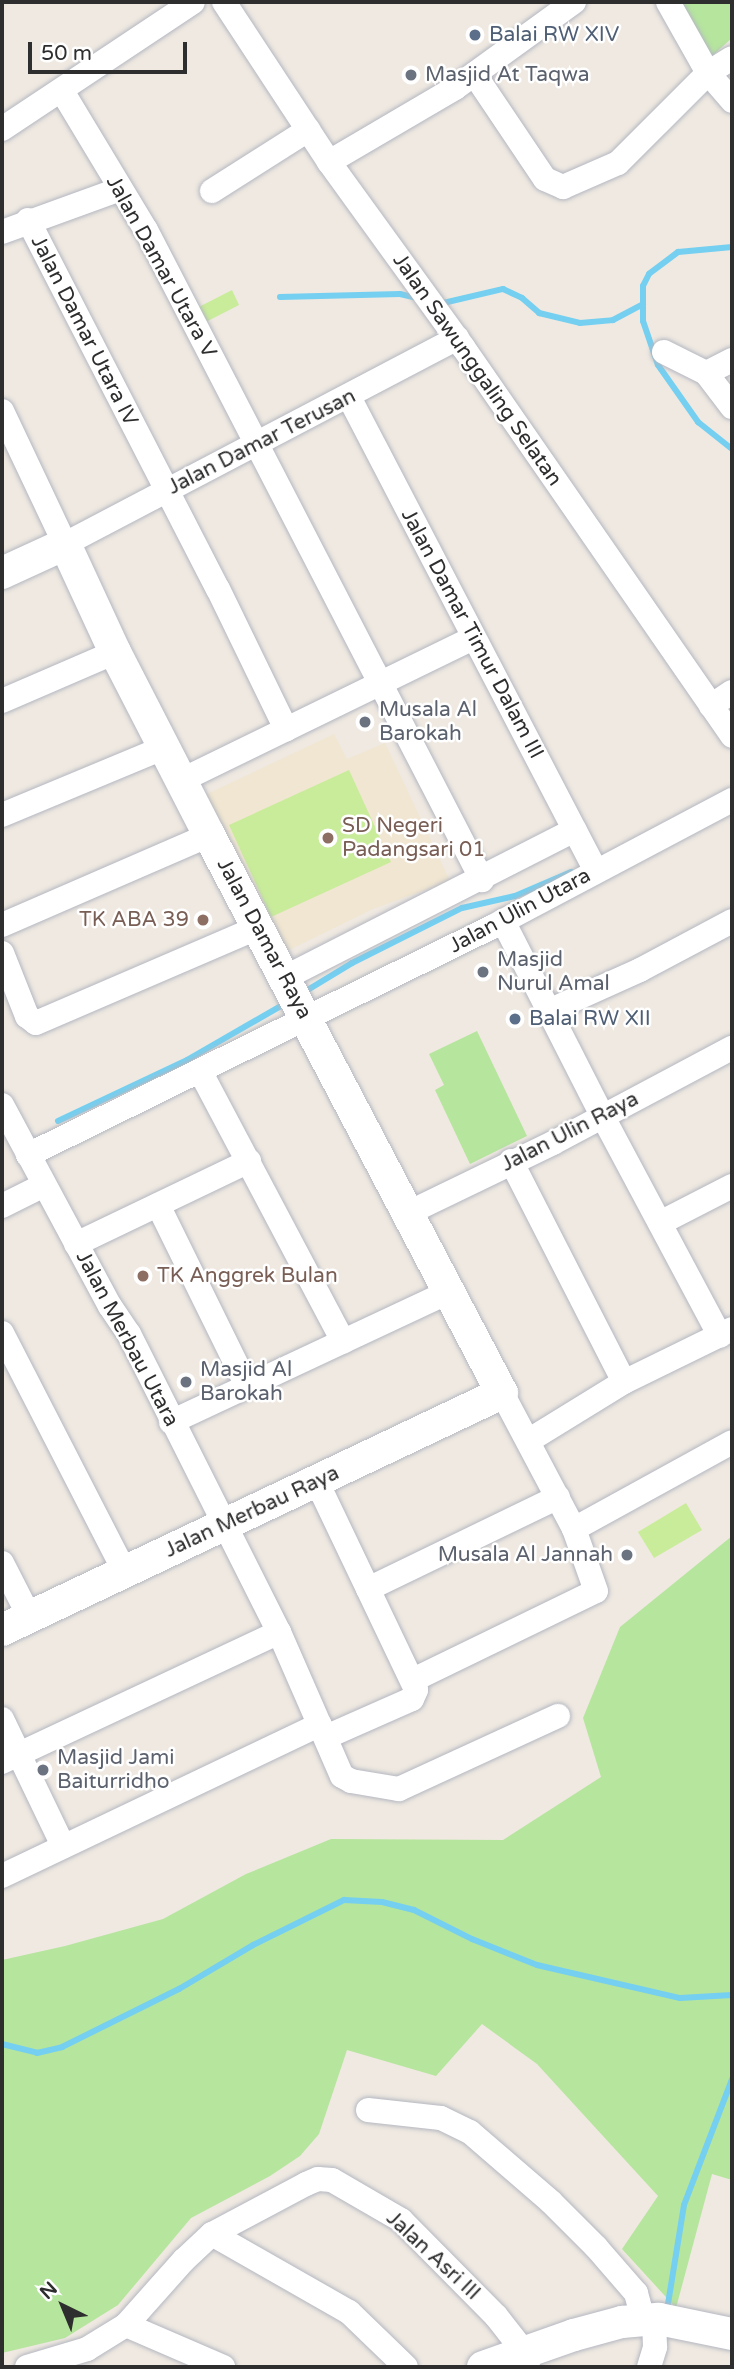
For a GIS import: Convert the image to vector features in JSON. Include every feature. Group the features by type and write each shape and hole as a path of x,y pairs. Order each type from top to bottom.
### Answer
{"street":[{"path":"2,129 193,2"},
{"name":"Jalan Sawunggaling Selatan","path":"224,2 329,162 457,338 732,736"},
{"path":"329,162 475,75 574,2"},
{"path":"668,2 708,73 732,101"},
{"path":"475,75 545,179 563,187 618,163 708,73 732,58"},
{"name":"Jalan Damar Utara V","path":"62,91 146,230 255,445 382,682 430,784 482,880"},
{"path":"212,191 308,130"},
{"name":"Jalan Damar Utara IV","path":"120,189 28,220 286,729"},
{"path":"2,232 28,220"},
{"name":"Jalan Damar Terusan","path":"65,544 457,338"},
{"path":"664,352 706,373 732,407"},
{"path":"706,373 732,360"},
{"name":"Jalan Damar Timur Dalam III","path":"349,397 593,865"},
{"path":"2,411 65,544 2,573"},
{"name":"Jalan Damar Raya","path":"65,544 115,652 209,835 502,1393"},
{"path":"182,780 473,638"},
{"path":"2,701 115,652"},
{"path":"711,706 732,692"},
{"path":"2,815 165,747"},
{"name":"Jalan Ulin Utara","path":"295,997 503,921 593,865 732,800"},
{"path":"28,1156 200,1071 295,997 482,880 574,831"},
{"path":"2,925 209,835"},
{"path":"503,921 660,1223 726,1333 624,1382 528,1441"},
{"path":"551,1010 640,970 732,921"},
{"path":"2,953 27,1016 36,1023 257,928"},
{"name":"Jalan Ulin Raya","path":"406,1214 603,1117 732,1048"},
{"path":"200,1071 343,1341"},
{"name":"Jalan Merbau Utara","path":"2,1105 76,1244 129,1334 279,1632 346,1779 399,1789 558,1716"},
{"path":"76,1244 249,1161"},
{"path":"511,1161 624,1382"},
{"path":"2,1206 44,1185"},
{"path":"660,1223 732,1186"},
{"path":"158,1205 247,1386"},
{"path":"171,1422 448,1292"},
{"path":"2,1333 125,1572"},
{"path":"2,1876 413,1689 590,1596 597,1588 574,1529 502,1393"},
{"name":"Jalan Merbau Raya","path":"15,1623 502,1393"},
{"path":"574,1529 732,1443"},
{"path":"317,1482 413,1689"},
{"path":"368,1589 558,1497"},
{"path":"2,1563 15,1623"},
{"path":"10,1758 279,1632"},
{"path":"2,1720 10,1758 63,1846"},
{"path":"368,2110 434,2116 470,2132 551,2202 636,2292 655,2347 649,2367"},
{"name":"Jalan Asri III","path":"27,2367 87,2349 127,2325 184,2260 212,2234 318,2179 332,2180 401,2220 496,2316 527,2360"},
{"path":"212,2234 349,2312 406,2367"},
{"path":"483,2367 527,2360 645,2320 724,2332"},
{"path":"127,2325 223,2367"}],"shaded area":[{"name":"SD Negeri Padangsari 01","path":"334,734 347,759 385,743 450,881 373,909 285,952 203,796"}],"green space":[{"path":"677,2 732,2 732,38 711,57"},
{"path":"232,290 239,305 200,325 193,310"},
{"path":"349,770 391,862 271,917 229,825"},
{"path":"477,1031 527,1136 470,1164 435,1090 444,1085 429,1054"},
{"path":"686,1503 702,1530 654,1558 638,1532"},
{"path":"732,1536 732,2180 712,2174 676,2308 622,2249 658,2196 537,2064 482,2024 436,2076 347,2050 319,2134 300,2156 270,2176 191,2218 118,2305 65,2338 2,2353 2,1960 163,1919 246,1874 331,1839 503,1840 601,1777 583,1718 620,1627"}],"waterway":[{"path":"732,247 678,252 649,274 643,286 643,321 658,365 698,422 732,449"},
{"path":"439,304 503,289 522,298 539,313 580,323 613,320 643,304"},
{"path":"280,297 400,294 418,298"},
{"path":"301,994 352,963 462,908 515,896 571,872"},
{"path":"58,1121 187,1060 286,1003"},
{"path":"2,2044 37,2053 62,2047 179,1989 253,1945 344,1900 382,1902 414,1910 472,1939 537,1965 680,1998 732,1995"},
{"path":"667,2310 684,2205 732,2079"}],"place":[{"name":"Balai RW XIV","path":"475,35"},
{"name":"Masjid At Taqwa","path":"411,75"},
{"name":"Musala Al Barokah","path":"365,722"},
{"name":"SD Negeri Padangsari 01","path":"328,838"},
{"name":"TK ABA 39","path":"203,920"},
{"name":"Masjid Nurul Amal","path":"483,972"},
{"name":"Balai RW XII","path":"515,1019"},
{"name":"TK Anggrek Bulan","path":"143,1276"},
{"name":"Masjid Al Barokah","path":"186,1382"},
{"name":"Musala Al Jannah","path":"627,1555"},
{"name":"Masjid Jami Baiturridho","path":"43,1770"}]}
